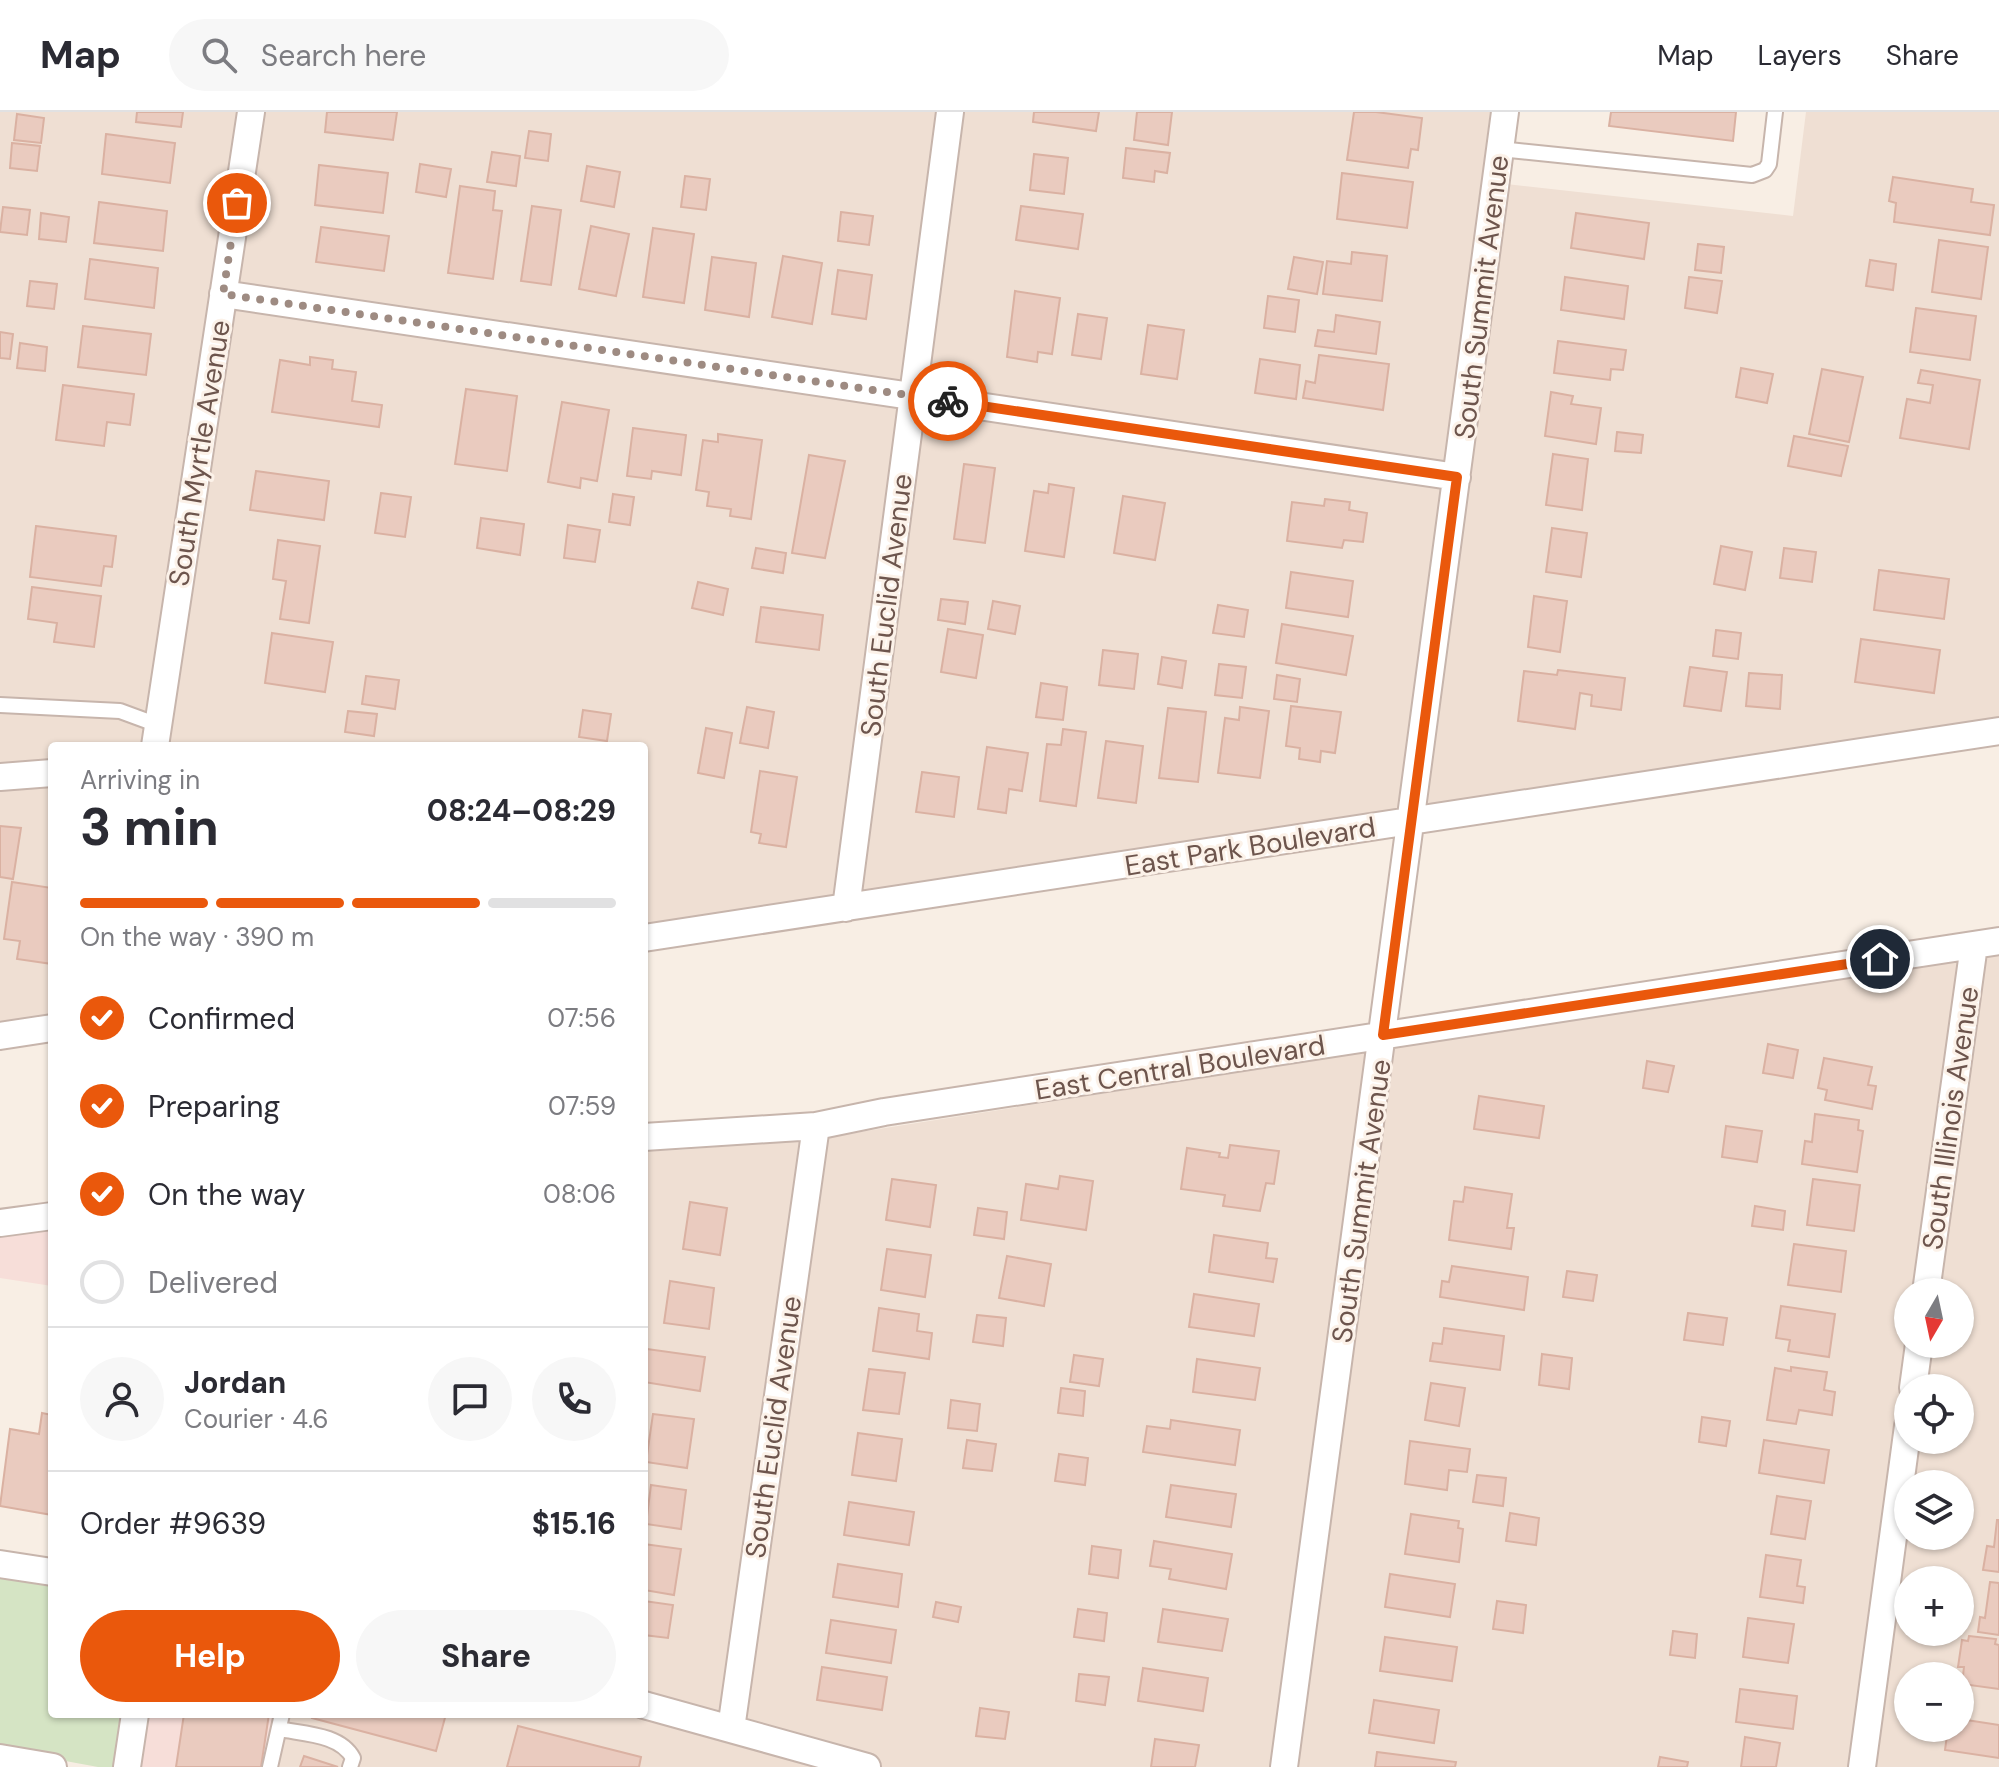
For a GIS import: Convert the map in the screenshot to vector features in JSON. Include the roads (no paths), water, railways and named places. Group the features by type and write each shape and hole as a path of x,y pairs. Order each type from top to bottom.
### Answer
{"street":[{"name":"South Myrtle Avenue","path":"157,735 251,112"},
{"name":"South Euclid Avenue","path":"846,908 950,112"},
{"name":"South Summit Avenue","path":"1284,1767 1505,112"},
{"path":"223,294 1457,477"},
{"name":"East Park Boulevard","path":"648,937 1999,731"},
{"path":"0,777 48,773"},
{"name":"East Central Boulevard","path":"648,1137 816,1126 884,1112 1986,943"},
{"name":"South Illinois Avenue","path":"1928,1278 1986,943"},
{"path":"0,1036 48,1029"},
{"name":"South Euclid Avenue","path":"731,1729 816,1126"},
{"path":"0,1223 48,1217"},
{"path":"1862,1767 1904,1454"},
{"path":"0,1564 48,1571"},
{"path":"648,1706 867,1767"},
{"path":"127,1767 134,1718"},
{"path":"0,1758 53,1767"}],"lane":[{"path":"1500,149 1752,175 1765,170 1769,164 1775,112"},
{"path":"0,705 120,711 157,735"},
{"path":"270,1767 281,1718"},
{"path":"279,1729 336,1741 348,1748 353,1758 350,1767"}]}
